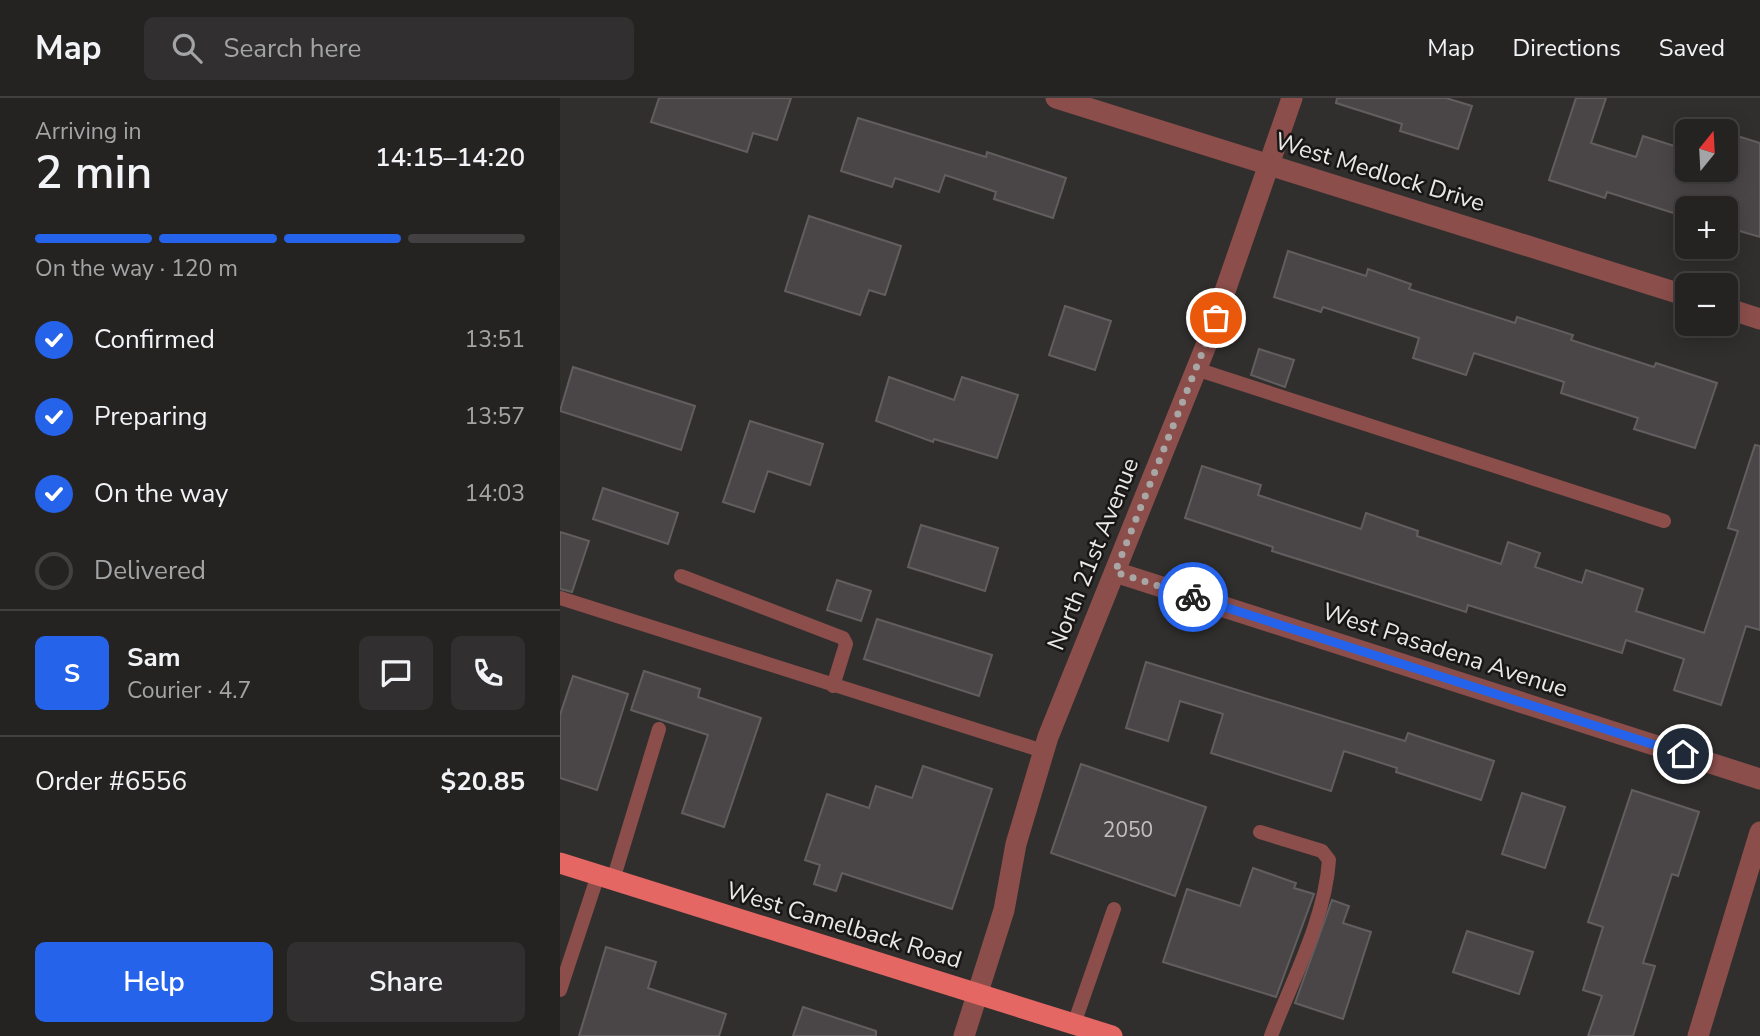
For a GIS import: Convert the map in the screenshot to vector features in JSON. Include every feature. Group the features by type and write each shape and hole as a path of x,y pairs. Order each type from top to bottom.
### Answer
{"main road":[{"name":"West Camelback Road","path":"560,863 1112,1036"}],"street":[{"name":"West Medlock Drive","path":"1056,98 1675,292"},
{"name":"North 21st Avenue","path":"964,1036 1004,910 1016,844 1044,751 1083,647 1196,369 1292,98"},
{"path":"1738,312 1760,319"},
{"name":"West Pasadena Avenue","path":"1115,572 1760,779"},
{"path":"1698,1036 1760,832"}],"lane":[{"path":"1196,369 1664,521"},
{"path":"681,576 843,638 846,644 833,685"},
{"path":"560,598 1044,751"},
{"path":"560,990 659,729"},
{"path":"1260,832 1322,851 1329,860 1328,874 1308,943 1271,1036"},
{"path":"1074,1024 1114,909"}],"building":[{"path":"659,98 791,98 777,140 753,133 747,152 651,122"},
{"path":"1337,98 1446,98 1472,106 1458,149 1400,131 1402,124 1336,103"},
{"path":"1576,98 1606,98 1591,143 1636,157 1643,136 1675,146 1675,182 1738,182 1738,136 1760,143 1760,237 1738,231 1738,196 1675,196 1675,213 1607,192 1605,198 1549,180"},
{"path":"858,118 986,157 987,152 1066,178 1053,218 994,199 996,192 945,175 939,192 895,178 892,187 841,171"},
{"path":"809,216 901,246 885,295 869,290 860,315 785,291"},
{"path":"1288,251 1366,276 1368,269 1411,284 1409,289 1515,323 1517,317 1573,335 1571,340 1654,367 1656,363 1717,383 1695,448 1634,429 1638,418 1561,393 1564,382 1474,353 1466,375 1413,358 1419,338 1323,307 1321,312 1274,297"},
{"path":"1065,306 1111,321 1095,370 1049,355"},
{"path":"1259,349 1294,360 1285,387 1251,375"},
{"path":"573,367 695,406 681,450 560,411"},
{"path":"889,377 954,400 962,377 1018,395 997,458 934,439 933,442 876,421"},
{"path":"750,421 823,444 810,485 768,471 754,512 723,502"},
{"path":"1755,445 1760,446 1760,630 1746,626 1721,705 1674,690 1684,659 1626,640 1622,653 1468,605 1466,612 1272,551 1273,547 1185,518 1202,466 1261,485 1258,495 1361,529 1366,513 1418,531 1417,536 1501,564 1508,542 1540,553 1535,567 1582,583 1586,570 1643,589 1636,611 1704,633 1738,531 1728,528"},
{"path":"603,488 678,513 668,544 593,519"},
{"path":"921,525 998,548 985,591 908,567"},
{"path":"560,532 589,541 572,592 560,589"},
{"path":"837,580 871,591 861,621 827,610"},
{"path":"877,619 992,655 979,696 864,659"},
{"path":"1146,662 1405,741 1408,733 1494,761 1481,800 1396,772 1397,768 1344,751 1331,791 1211,753 1223,714 1180,701 1168,741 1126,728"},
{"path":"644,671 700,689 698,697 761,718 724,827 682,813 708,735 631,710"},
{"path":"573,676 628,694 597,790 560,778 560,715"},
{"path":"1081,764 1206,807 1175,896 1051,853"},
{"path":"923,766 992,789 952,909 842,873 836,891 814,884 820,865 805,860 827,794 869,808 876,786 912,798"},
{"path":"1632,790 1699,812 1678,876 1672,874 1643,963 1655,966 1633,1036 1588,1036 1602,996 1583,990 1603,927 1588,922"},
{"path":"1522,793 1565,807 1545,868 1502,854"},
{"path":"1253,868 1296,883 1294,888 1314,894 1276,997 1163,962 1187,889 1240,906"},
{"path":"1332,900 1349,906 1343,923 1371,932 1343,1019 1295,1003"},
{"path":"1467,931 1533,952 1519,994 1453,972"},
{"path":"606,947 656,962 648,988 726,1014 719,1036 579,1036"},
{"path":"803,1007 876,1031 876,1036 793,1036"}],"way so far":[{"path":"1193,597 1115,572 1216,318"}],"route":[{"path":"1193,597 1683,754"}]}
